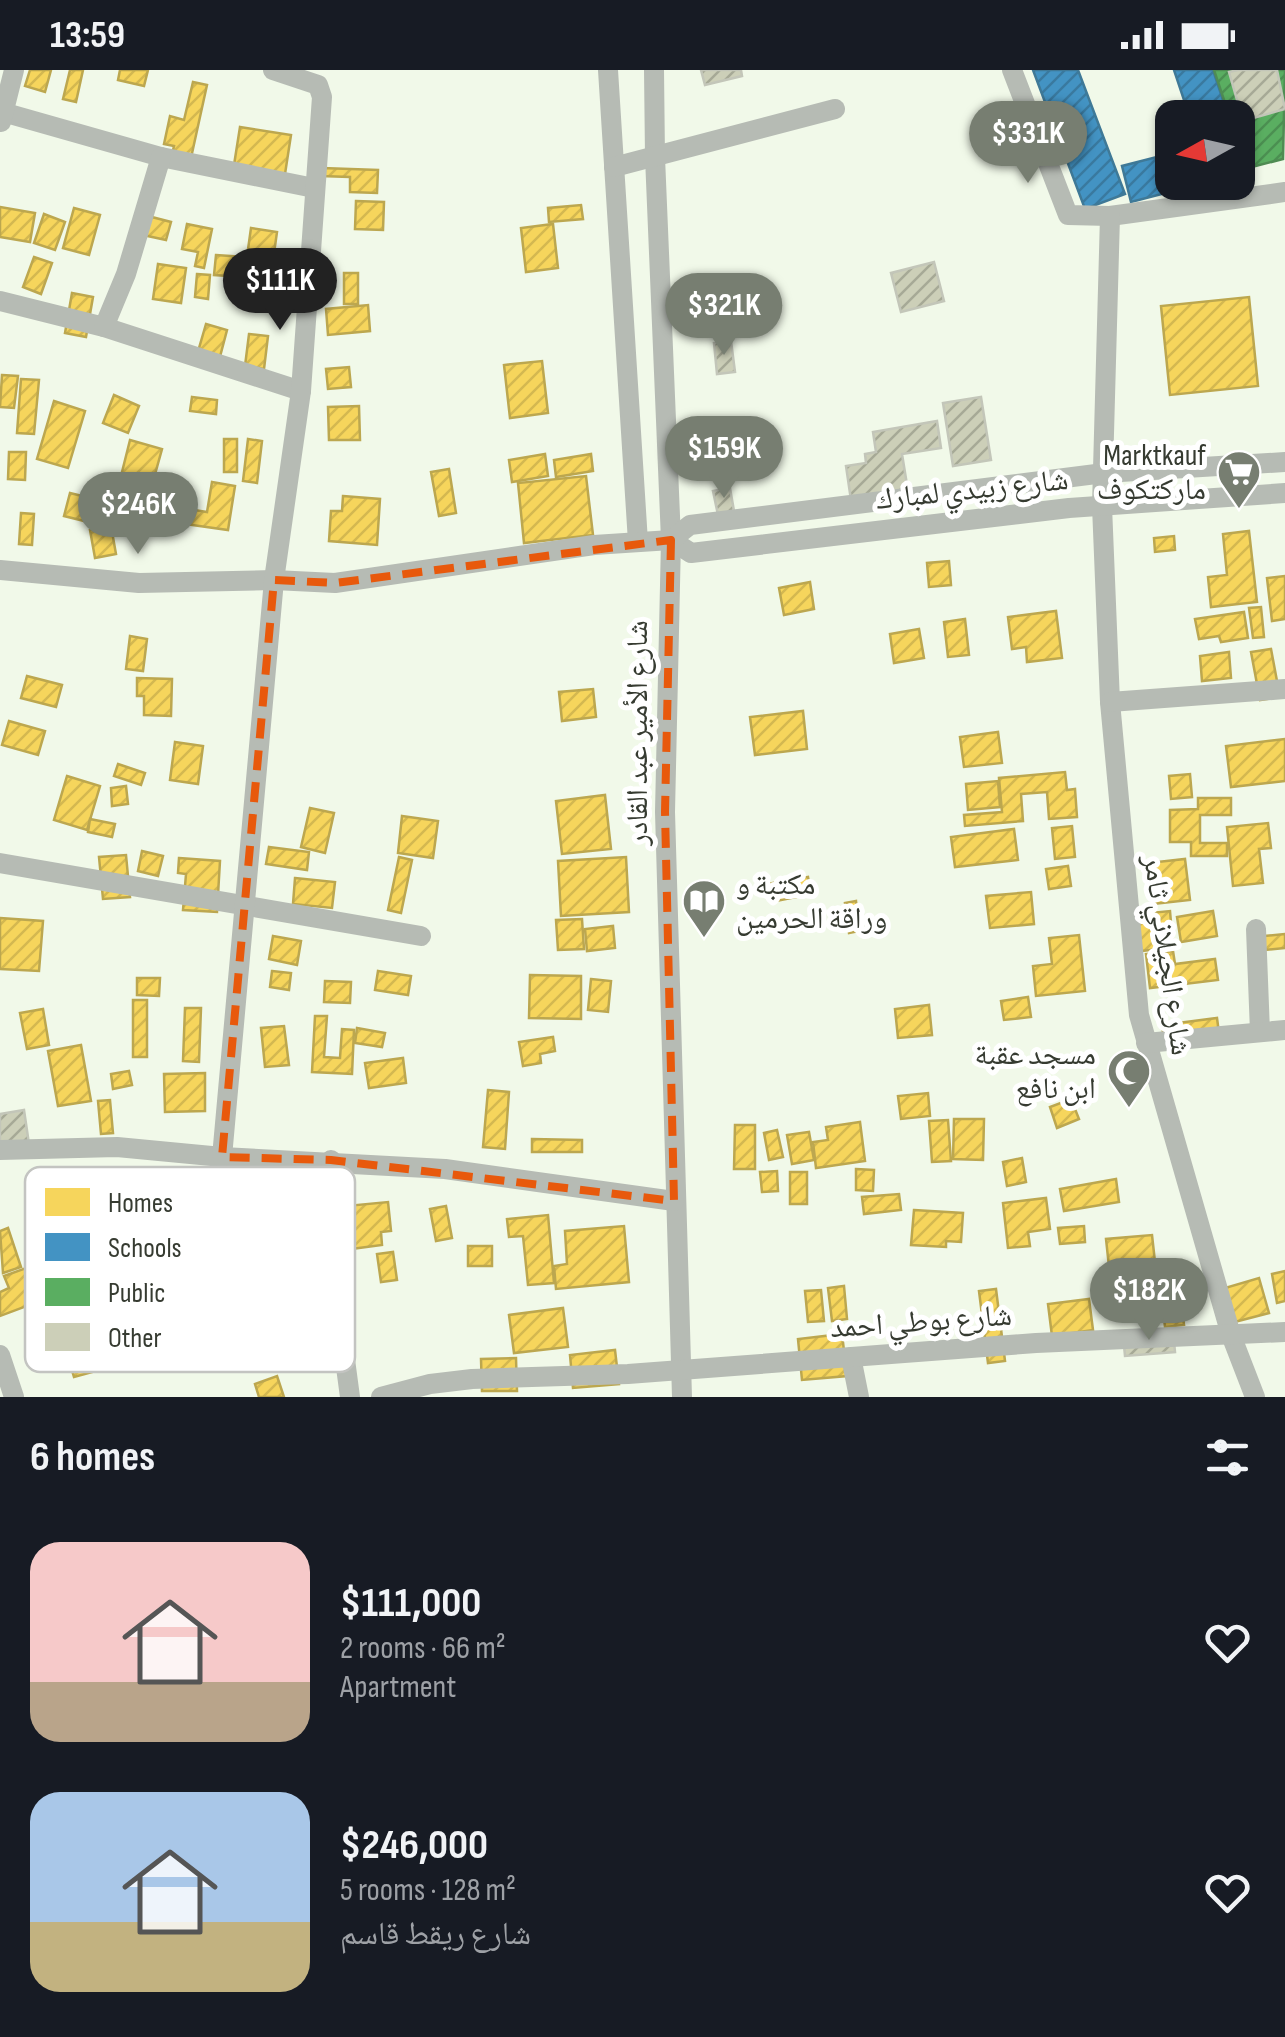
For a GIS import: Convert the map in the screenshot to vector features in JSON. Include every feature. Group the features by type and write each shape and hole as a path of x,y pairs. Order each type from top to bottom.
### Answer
{"street":[{"path":"14,70 3,118 161,157 314,188"},
{"path":"222,1157 274,580 302,391 322,88 273,70"},
{"path":"608,70 638,542"},
{"name":"شارع الأمير عبد القادر","path":"654,70 671,540 665,812 682,1397"},
{"path":"1012,70 1066,214 1110,216 1285,192"},
{"path":"614,167 835,109"},
{"path":"104,327 126,274 161,157"},
{"name":"شارع الجيلاني ثامر","path":"1110,216 1102,506 1110,702 1139,1015 1231,1335 1254,1397"},
{"path":"0,302 104,327 302,391"},
{"path":"0,570 139,582 336,583 594,545 671,540 690,525 1104,473 1285,462"},
{"name":"شارع زبيدي لمبارك","path":"671,540 690,553 1102,506 1285,493"},
{"path":"1110,702 1285,688"},
{"path":"0,863 421,936"},
{"path":"1256,928 1260,1032"},
{"path":"1146,1043 1285,1030"},
{"path":"0,1150 117,1147 222,1157 331,1160 445,1169 674,1202"},
{"path":"331,1160 331,1167"},
{"name":"شارع بوطي احمد","path":"381,1397 430,1384 472,1379 628,1374 1036,1342 1285,1332"},
{"path":"0,1356 14,1397"},
{"path":"851,1357 859,1397"},
{"path":"347,1372 350,1397"}],"highlighted area":[{"path":"671,540 665,812 674,1201 331,1160 222,1157 274,580 335,583"}],"building: Homes":[{"path":"30,70 51,70 45,92 25,86"},
{"path":"70,70 83,70 76,102 63,99"},
{"path":"120,70 148,70 144,86 118,80"},
{"path":"193,82 207,85 189,167 170,163 174,146 164,144 170,116 184,120"},
{"path":"240,127 291,135 285,174 234,165"},
{"path":"322,168 378,170 377,193 350,192 350,177 321,176"},
{"path":"356,201 384,202 383,230 355,229"},
{"path":"581,205 583,219 549,222 548,208"},
{"path":"0,207 35,213 30,242 0,237"},
{"path":"74,208 100,215 89,255 63,248"},
{"path":"44,214 65,222 55,250 34,243"},
{"path":"148,216 171,222 166,240 143,235"},
{"path":"187,224 212,229 204,268 195,266 198,252 182,249"},
{"path":"553,224 558,268 526,272 521,228"},
{"path":"251,228 277,232 269,289 243,285"},
{"path":"216,255 244,257 243,277 214,275"},
{"path":"34,257 52,263 41,294 23,287"},
{"path":"158,264 186,268 181,303 153,299"},
{"path":"344,273 358,273 358,304 344,304"},
{"path":"197,274 210,275 208,299 195,297"},
{"path":"72,293 93,297 86,337 65,333"},
{"path":"1249,297 1258,386 1170,395 1161,306"},
{"path":"368,305 370,331 328,335 326,309"},
{"path":"206,324 227,330 217,368 195,362"},
{"path":"249,334 268,336 264,369 245,366"},
{"path":"542,361 548,413 510,418 504,365"},
{"path":"349,367 351,387 328,389 326,369"},
{"path":"2,375 18,376 14,408 0,407"},
{"path":"21,379 39,380 34,434 17,433"},
{"path":"114,395 139,406 128,433 103,423"},
{"path":"192,397 217,400 216,414 190,411"},
{"path":"54,401 85,411 68,468 37,459"},
{"path":"359,406 360,440 329,440 328,407"},
{"path":"224,439 237,439 237,472 224,472"},
{"path":"248,439 262,441 257,483 243,481"},
{"path":"130,440 162,449 149,496 118,488"},
{"path":"9,452 26,452 25,480 8,479"},
{"path":"545,454 548,476 512,482 509,460"},
{"path":"591,454 593,471 556,477 554,460"},
{"path":"449,469 456,513 439,516 431,472"},
{"path":"586,476 593,535 524,543 518,483"},
{"path":"212,482 235,486 228,530 185,524 188,509 207,512"},
{"path":"70,493 98,500 92,523 64,516"},
{"path":"343,496 380,499 377,545 329,541 331,511 342,511"},
{"path":"21,513 34,514 32,545 19,544"},
{"path":"111,526 116,554 95,558 90,530"},
{"path":"1249,531 1257,602 1211,607 1208,577 1227,575 1223,534"},
{"path":"1174,536 1175,550 1155,552 1154,538"},
{"path":"949,561 951,585 929,587 927,563"},
{"path":"1285,576 1285,619 1272,621 1267,578"},
{"path":"810,582 814,609 784,615 779,588"},
{"path":"1261,607 1264,637 1253,638 1249,608"},
{"path":"1056,611 1062,658 1027,662 1026,647 1012,649 1008,617"},
{"path":"1244,612 1248,638 1221,642 1219,636 1199,639 1195,619"},
{"path":"965,619 969,655 948,657 944,622"},
{"path":"919,629 924,658 894,663 890,634"},
{"path":"130,636 147,639 143,671 126,669"},
{"path":"1271,649 1280,697 1260,700 1251,652"},
{"path":"1229,652 1231,678 1202,681 1200,656"},
{"path":"27,676 62,685 56,707 21,698"},
{"path":"137,678 172,679 171,716 144,715 144,696 137,696"},
{"path":"593,689 596,717 562,721 559,692"},
{"path":"803,711 807,749 755,755 750,717"},
{"path":"9,721 45,731 38,755 2,745"},
{"path":"998,732 1002,763 964,767 960,737"},
{"path":"1285,739 1285,781 1231,787 1226,746"},
{"path":"175,742 203,746 198,784 170,780"},
{"path":"118,764 145,773 141,785 114,776"},
{"path":"1065,772 1067,790 1075,789 1077,817 1049,819 1047,792 1021,794 1023,821 965,826 964,815 1002,812 999,778"},
{"path":"1190,774 1192,797 1171,799 1169,776"},
{"path":"67,776 100,786 87,830 54,820"},
{"path":"998,781 1000,807 968,810 966,784"},
{"path":"126,786 128,804 112,806 111,788"},
{"path":"605,795 611,849 562,854 556,801"},
{"path":"1198,798 1231,798 1231,815 1200,815 1200,843 1227,843 1227,856 1191,856 1191,842 1170,842 1170,810 1198,809"},
{"path":"310,808 334,813 325,853 301,847"},
{"path":"402,816 438,821 433,858 398,853"},
{"path":"90,819 115,824 112,837 88,832"},
{"path":"1268,823 1271,848 1259,849 1263,883 1233,886 1227,827"},
{"path":"1072,826 1075,857 1055,859 1052,828"},
{"path":"1014,829 1018,860 955,867 951,837"},
{"path":"269,847 309,852 307,870 266,864"},
{"path":"142,851 163,856 158,876 138,871"},
{"path":"126,855 130,897 103,899 99,857"},
{"path":"399,857 412,860 401,913 388,910"},
{"path":"626,857 629,912 561,916 558,861"},
{"path":"179,858 220,861 217,912 183,910 186,874 178,873"},
{"path":"1185,859 1190,900 1152,904 1148,863"},
{"path":"1068,866 1071,886 1049,889 1046,869"},
{"path":"808,877 811,894 771,902 767,884"},
{"path":"295,878 335,882 332,908 293,904"},
{"path":"1031,892 1034,924 990,928 986,896"},
{"path":"856,901 859,931 849,933 845,903"},
{"path":"1170,911 1172,934 1158,935 1159,949 1133,952 1129,915"},
{"path":"1213,911 1217,936 1181,942 1177,917"},
{"path":"0,918 43,921 39,971 0,969"},
{"path":"582,919 584,949 558,950 556,920"},
{"path":"613,926 615,948 587,951 585,929"},
{"path":"1285,934 1285,948 1255,951 1254,937"},
{"path":"1079,935 1085,991 1036,996 1033,966 1052,964 1049,938"},
{"path":"273,936 301,941 297,965 269,959"},
{"path":"1173,951 1175,964 1215,959 1218,980 1150,988 1146,954"},
{"path":"272,971 291,973 289,990 270,987"},
{"path":"378,971 411,976 408,995 375,990"},
{"path":"530,975 581,976 581,1019 529,1018"},
{"path":"137,978 160,978 159,996 137,995"},
{"path":"591,979 611,981 608,1012 588,1010"},
{"path":"325,981 351,982 350,1003 324,1002"},
{"path":"1028,997 1031,1017 1004,1020 1001,1001"},
{"path":"133,1000 147,1000 147,1057 133,1057"},
{"path":"929,1005 932,1035 898,1038 895,1009"},
{"path":"185,1008 201,1008 199,1062 183,1061"},
{"path":"43,1009 49,1045 27,1049 20,1013"},
{"path":"315,1016 327,1016 324,1057 340,1058 342,1029 354,1030 352,1074 312,1072"},
{"path":"1217,1018 1220,1041 1165,1048 1162,1025"},
{"path":"284,1026 289,1065 265,1067 261,1028"},
{"path":"357,1028 385,1033 382,1047 355,1043"},
{"path":"553,1037 555,1051 540,1054 541,1063 523,1066 519,1042"},
{"path":"81,1045 91,1101 58,1106 48,1051"},
{"path":"403,1058 406,1083 369,1088 365,1063"},
{"path":"129,1071 132,1085 113,1089 111,1074"},
{"path":"205,1073 205,1111 165,1112 164,1074"},
{"path":"488,1090 509,1092 505,1149 483,1147"},
{"path":"928,1093 930,1116 901,1119 898,1096"},
{"path":"1071,1099 1079,1119 1057,1128 1050,1107"},
{"path":"110,1100 113,1133 101,1134 98,1101"},
{"path":"954,1119 984,1119 983,1160 953,1159"},
{"path":"948,1120 951,1161 932,1162 929,1121"},
{"path":"860,1122 865,1161 816,1168 813,1142 828,1140 826,1127"},
{"path":"735,1125 755,1125 755,1169 734,1169"},
{"path":"777,1130 783,1157 769,1160 764,1133"},
{"path":"809,1132 814,1160 792,1164 787,1135"},
{"path":"532,1139 582,1140 582,1152 532,1152"},
{"path":"1022,1158 1026,1182 1007,1186 1003,1162"},
{"path":"856,1169 874,1170 873,1191 856,1190"},
{"path":"777,1171 778,1191 762,1192 760,1172"},
{"path":"790,1172 807,1172 807,1204 790,1204"},
{"path":"1116,1179 1119,1202 1064,1211 1060,1189"},
{"path":"899,1194 901,1210 864,1214 862,1197"},
{"path":"1046,1198 1050,1229 1028,1232 1030,1246 1008,1248 1003,1203"},
{"path":"388,1202 391,1231 381,1232 382,1245 355,1248 355,1205"},
{"path":"446,1206 452,1238 436,1241 430,1209"},
{"path":"914,1210 963,1213 961,1242 946,1241 946,1247 911,1245"},
{"path":"548,1215 554,1283 528,1285 523,1236 509,1237 507,1219"},
{"path":"624,1226 629,1282 556,1289 554,1266 567,1264 565,1231"},
{"path":"1084,1226 1085,1242 1060,1244 1058,1228"},
{"path":"8,1228 21,1267 3,1273 0,1231"},
{"path":"1152,1235 1156,1271 1110,1276 1106,1239"},
{"path":"468,1246 492,1246 492,1266 468,1266"},
{"path":"393,1252 397,1280 381,1282 377,1254"},
{"path":"25,1268 25,1307 0,1316 0,1292 9,1288 4,1276"},
{"path":"1285,1271 1285,1301 1277,1303 1272,1274"},
{"path":"1166,1276 1168,1290 1133,1294 1131,1280"},
{"path":"1259,1278 1269,1313 1227,1324 1218,1290"},
{"path":"844,1286 847,1319 832,1321 828,1288"},
{"path":"996,1289 1005,1361 988,1363 979,1291"},
{"path":"821,1290 824,1321 808,1322 805,1291"},
{"path":"1089,1299 1093,1330 1052,1336 1048,1304"},
{"path":"563,1308 568,1347 514,1353 509,1315"},
{"path":"1182,1308 1184,1325 1165,1327 1163,1310"},
{"path":"842,1334 847,1376 802,1380 798,1339"},
{"path":"615,1350 619,1384 573,1388 570,1355"},
{"path":"516,1358 517,1391 482,1391 481,1359"},
{"path":"277,1376 284,1397 259,1397 255,1384"}],"building: Schools":[{"path":"1033,70 1078,70 1125,194 1085,209"},
{"path":"1174,70 1213,70 1223,100 1184,100"},
{"path":"1155,157 1155,196 1131,202 1122,166"}],"building: Public":[{"path":"1214,70 1285,70 1283,159 1255,166 1255,100 1224,100"}],"building: Other":[{"path":"701,70 741,70 742,76 705,85"},
{"path":"1277,70 1285,109 1255,118 1255,100 1237,100 1229,72"},
{"path":"934,262 944,301 901,312 891,273"},
{"path":"755,281 760,301 720,312 715,292"},
{"path":"731,341 735,372 717,374 714,343"},
{"path":"981,397 991,460 953,466 943,403"},
{"path":"937,421 941,448 902,454 908,491 851,500 846,466 866,463 865,454 876,452 873,432"},
{"path":"730,488 734,511 718,515 713,491"},
{"path":"24,1110 29,1144 0,1141 0,1114"},
{"path":"1173,1330 1175,1352 1125,1356 1123,1335"}],"place":[{"name":"Marktkauf ماركتكوف","path":"1239,510"},
{"name":"مكتبة و وراقة الحرمين","path":"704,939"},
{"name":"مسجد عقبة ابن نافع","path":"1129,1109"}]}
